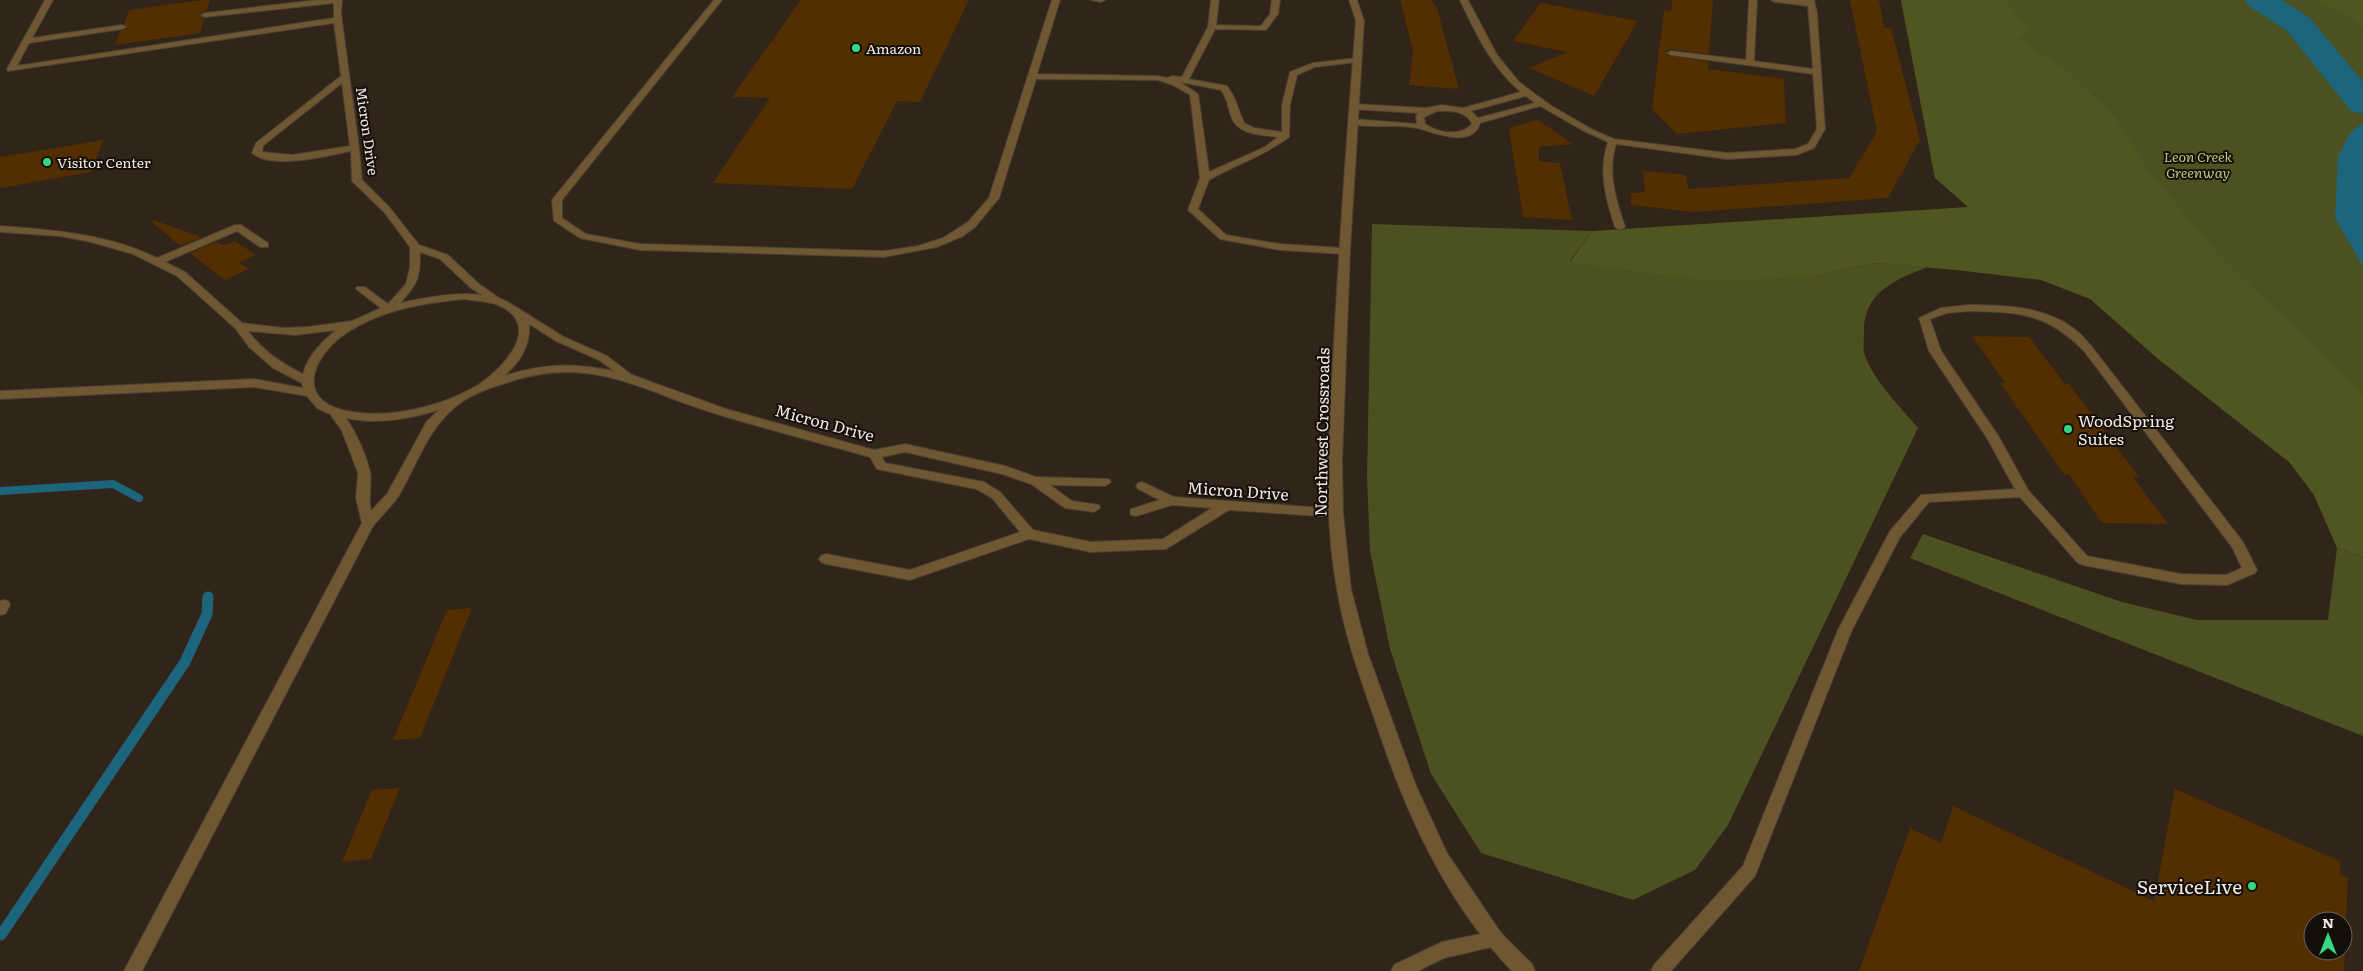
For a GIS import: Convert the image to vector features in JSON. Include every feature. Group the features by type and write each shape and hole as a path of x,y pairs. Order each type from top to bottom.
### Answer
{"street":[{"name":"Northwest Crossroads","path":"1353,0 1360,21 1344,251 1335,461 1336,513 1344,589 1360,654 1407,786 1441,859 1494,939 1525,971"}],"lane":[{"path":"48,0 12,69 338,20"},
{"path":"206,15 338,0"},
{"name":"Micron Drive","path":"338,0 338,20 355,148 357,180 388,210 415,248"},
{"path":"718,0 557,200 557,220 583,236 640,247 884,254 918,250 966,231 980,219 994,198 1056,0"},
{"path":"1095,0 1101,0"},
{"path":"1185,79 1212,26 1215,0"},
{"path":"1212,26 1264,28 1274,14 1276,0"},
{"path":"1464,0 1490,52 1512,82 1539,104 1599,136 1613,140 1727,156 1796,152 1811,146 1821,129 1810,2 1775,0"},
{"path":"1750,63 1754,0"},
{"path":"27,41 122,27"},
{"path":"1671,53 1817,72"},
{"path":"1286,135 1286,105 1293,74 1313,65 1357,60"},
{"path":"346,76 267,138 259,145 257,152 265,157 290,157 355,148"},
{"path":"1032,76 1185,79 1224,88 1232,98 1238,121 1245,128 1286,135"},
{"path":"1158,78 1176,83 1194,94 1205,178 1193,210 1223,237 1280,247 1344,251"},
{"path":"1462,111 1525,94"},
{"path":"1476,121 1539,104"},
{"path":"1354,107 1426,111 1443,108 1470,114 1476,121"},
{"path":"1424,127 1419,119 1426,111"},
{"path":"1353,122 1424,127 1441,134 1461,134 1472,130 1476,121"},
{"path":"1205,178 1229,165 1268,149 1286,135"},
{"path":"1613,140 1606,161 1607,177 1610,197 1620,226"},
{"path":"157,262 238,228 264,245"},
{"path":"0,229 60,233 92,239 122,247 157,262 181,274 239,326 253,346 277,366 308,381"},
{"path":"389,309 411,285 415,267 415,248 444,258 475,286 503,304"},
{"path":"361,289 389,309"},
{"path":"310,394 308,381 310,369 316,357 341,333 359,322 389,309 440,297 478,298 503,304"},
{"name":"Micron Drive","path":"503,304 560,339 603,358 630,378"},
{"path":"2003,308 2035,315 2066,328 2088,349 2238,545 2250,570 2227,580 2182,579 2083,560 2023,493 1992,437 1935,351 1924,318 1945,310 2003,308"},
{"path":"0,395 254,383 310,394 320,404 335,412 352,416 393,416 438,406 460,398 482,387 504,371 518,355 525,339 524,324 517,312"},
{"path":"239,326 289,333 318,330 359,322"},
{"name":"Micron Drive","path":"482,387 531,371 560,368 590,370 630,378 722,412 874,454 905,448 1005,470 1035,481 1104,482"},
{"path":"133,971 368,523 392,496 431,424 460,398"},
{"path":"335,412 348,430 364,473 362,498 368,523"},
{"path":"874,454 881,466 980,486 996,495 1029,534"},
{"path":"1035,481 1069,505 1094,508"},
{"name":"Micron Drive","path":"1142,486 1172,501 1336,513"},
{"path":"1660,971 1749,871 1845,630 1895,534 1925,498 2023,493"},
{"path":"1136,512 1172,501"},
{"path":"826,559 910,575 1029,534 1091,547 1166,544 1225,506"},
{"path":"1400,971 1442,950 1494,939"}],"green space":[{"name":"Leon Creek Greenway","path":"1901,0 2363,0 2363,521 2124,311 1935,178"},
{"path":"1901,0 2005,0 2031,30 2019,40 2064,68 2114,116 2149,171 2221,257 2363,394 2363,557 2337,548 2314,495 2289,462 2157,358 2090,299 2041,280 1876,263 1811,277 1707,281 1570,262 1592,231 1968,207 1935,178"},
{"path":"2316,0 2363,0 2363,28 2343,13"},
{"path":"1372,224 1592,231 1570,261 1811,277 1876,263 1928,267 1893,283 1875,298 1869,307 1865,319 1864,333 1864,352 1873,373 1918,428 1728,825 1695,870 1633,900 1481,853 1431,774 1390,649 1370,551 1367,478"},
{"path":"1923,534 2122,602 2197,620 2328,620 2337,548 2363,557 2363,736 1910,558"}],"water":[{"path":"2363,123 2363,266 2335,218 2338,156 2351,132"}],"building":[{"path":"210,0 207,11 199,14 204,19 200,33 115,45 120,31 128,28 124,24 129,10"},
{"name":"Amazon","path":"801,0 969,0 920,102 897,101 852,189 713,183 770,98 732,97"},
{"path":"1400,0 1431,0 1437,8 1459,89 1409,85 1413,52"},
{"path":"1672,0 1713,0 1709,54 1671,49 1666,51 1666,55 1709,62 1708,69 1784,79 1786,123 1677,134 1652,109 1664,10 1671,11"},
{"path":"1850,0 1879,0 1884,28 1891,28 1920,140 1888,198 1694,212 1631,205 1631,193 1645,192 1643,171 1686,175 1688,189 1849,178 1877,132"},
{"path":"1541,3 1638,21 1594,96 1529,68 1568,52 1513,41"},
{"path":"1538,120 1573,144 1539,147 1539,161 1560,163 1572,220 1523,217 1509,128"},
{"name":"Visitor Center","path":"103,140 91,172 0,188 0,157"},
{"path":"153,220 202,237 180,246 152,222"},
{"path":"235,241 256,255 239,263 249,269 225,280 190,253 216,242 224,245"},
{"name":"WoodSpring Suites","path":"1972,336 2029,337 2065,384 2069,384 2139,477 2133,477 2168,524 2102,523 2069,474 2064,474 2000,383 2005,383"},
{"path":"472,608 420,738 393,740 447,610"},
{"path":"400,788 371,859 342,862 372,790"},
{"path":"2175,789 2340,861 2340,874 2348,878 2347,911 2303,911 2303,961 2344,961 2344,971 1859,971 1910,828 1941,843 1953,806 2154,901"}],"waterway":[{"path":"2260,0 2298,24 2363,104"},
{"path":"0,491 113,484 139,498"},
{"path":"1,935 185,662 207,614 208,597"}],"place":[{"name":"Amazon","path":"856,48"},
{"name":"Visitor Center","path":"47,162"},
{"name":"WoodSpring Suites","path":"2068,429"},
{"name":"ServiceLive","path":"2252,886"}]}
